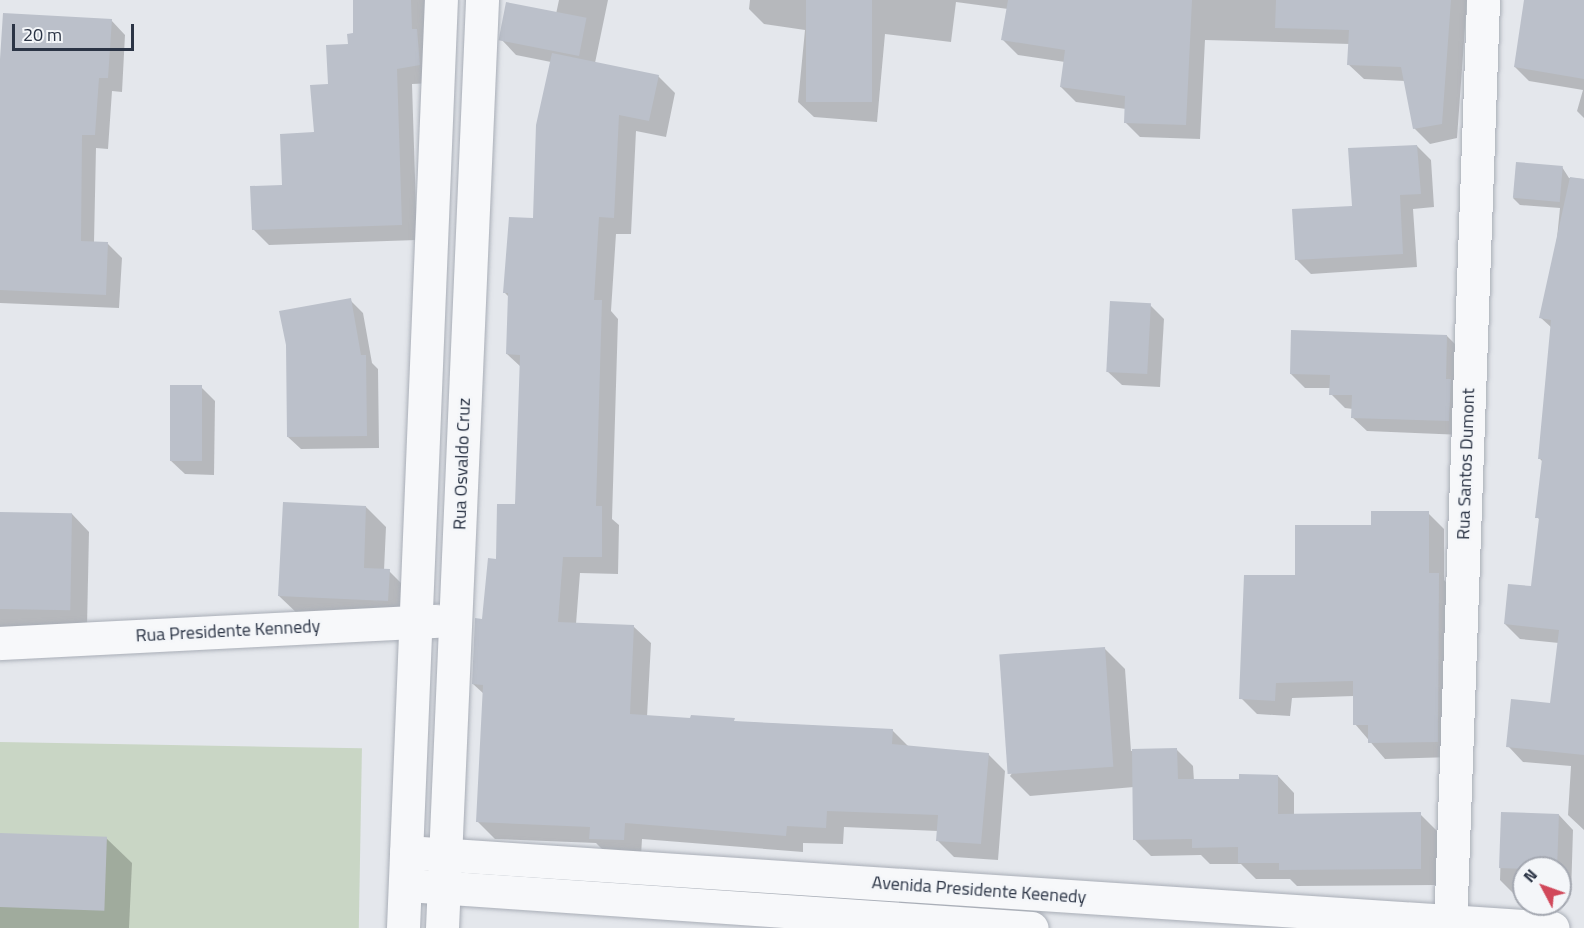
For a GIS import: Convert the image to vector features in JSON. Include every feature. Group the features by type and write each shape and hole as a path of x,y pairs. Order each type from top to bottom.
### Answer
{"street":[{"path":"403,928 441,0"},
{"name":"Rua Osvaldo Cruz","path":"442,928 482,0"},
{"name":"Rua Santos Dumont","path":"1450,925 1483,0"},
{"name":"Rua Presidente Kennedy","path":"0,643 455,619"},
{"name":"Avenida Presidente Keenedy","path":"406,852 1450,925 1551,928"},
{"name":"Avenida Presidente Keenedy","path":"405,885 1032,928"}],"green space":[{"path":"0,742 362,748 359,928 0,928"}],"building":[{"path":"353,0 411,0 412,29 417,29 420,65 397,69 402,225 252,230 250,186 282,185 280,134 314,132 310,85 328,84 326,45 348,44 347,34 353,33"},
{"path":"806,0 872,0 872,102 806,102"},
{"path":"1008,0 1192,0 1186,125 1124,123 1125,96 1060,87 1065,50 1001,40"},
{"path":"1276,0 1451,0 1442,124 1413,129 1401,67 1347,65 1349,30 1275,28"},
{"path":"1524,0 1584,0 1584,79 1514,67"},
{"path":"506,2 586,18 579,56 499,40"},
{"path":"3,13 112,19 108,78 99,78 95,135 82,135 81,241 108,242 106,295 0,290 0,59"},
{"path":"552,53 659,75 649,121 619,115 614,218 599,217 594,300 602,300 596,506 602,506 602,557 563,557 558,622 634,625 630,714 690,718 691,715 735,718 734,721 893,729 892,744 989,753 981,844 936,841 938,815 827,811 826,828 787,826 786,836 625,823 624,840 589,839 590,827 476,822 483,685 472,684 475,618 482,619 488,558 496,559 497,504 515,504 520,355 506,354 508,293 503,293 509,217 533,218 536,125"},
{"path":"1417,145 1421,194 1400,195 1403,254 1295,260 1292,209 1352,206 1348,148"},
{"path":"1516,162 1563,166 1560,202 1513,198"},
{"path":"1570,177 1584,179 1584,755 1506,747 1511,699 1550,703 1559,630 1504,624 1508,584 1531,586 1539,518 1535,518 1542,459 1538,459 1551,320 1539,318"},
{"path":"351,298 361,355 366,355 367,436 287,437 286,345 279,311"},
{"path":"1110,301 1151,303 1147,374 1106,372"},
{"path":"1291,330 1447,335 1446,379 1451,379 1449,421 1351,418 1352,395 1329,395 1330,375 1290,374"},
{"path":"170,385 202,385 202,461 170,461"},
{"path":"283,502 366,506 364,568 390,569 388,601 278,596"},
{"path":"1371,511 1429,511 1429,573 1439,573 1438,742 1368,743 1368,725 1353,725 1353,681 1276,683 1275,701 1239,699 1244,575 1295,575 1295,525 1371,525"},
{"path":"0,512 72,513 70,610 0,609"},
{"path":"1105,647 1113,767 1008,774 999,654"},
{"path":"1177,748 1178,779 1239,779 1239,774 1278,775 1278,814 1421,812 1421,869 1279,870 1279,863 1238,863 1238,847 1192,848 1192,839 1133,840 1132,749"},
{"path":"1501,812 1559,814 1557,856 1512,856 1512,868 1499,868"},
{"path":"0,833 107,837 104,911 0,907"}]}
